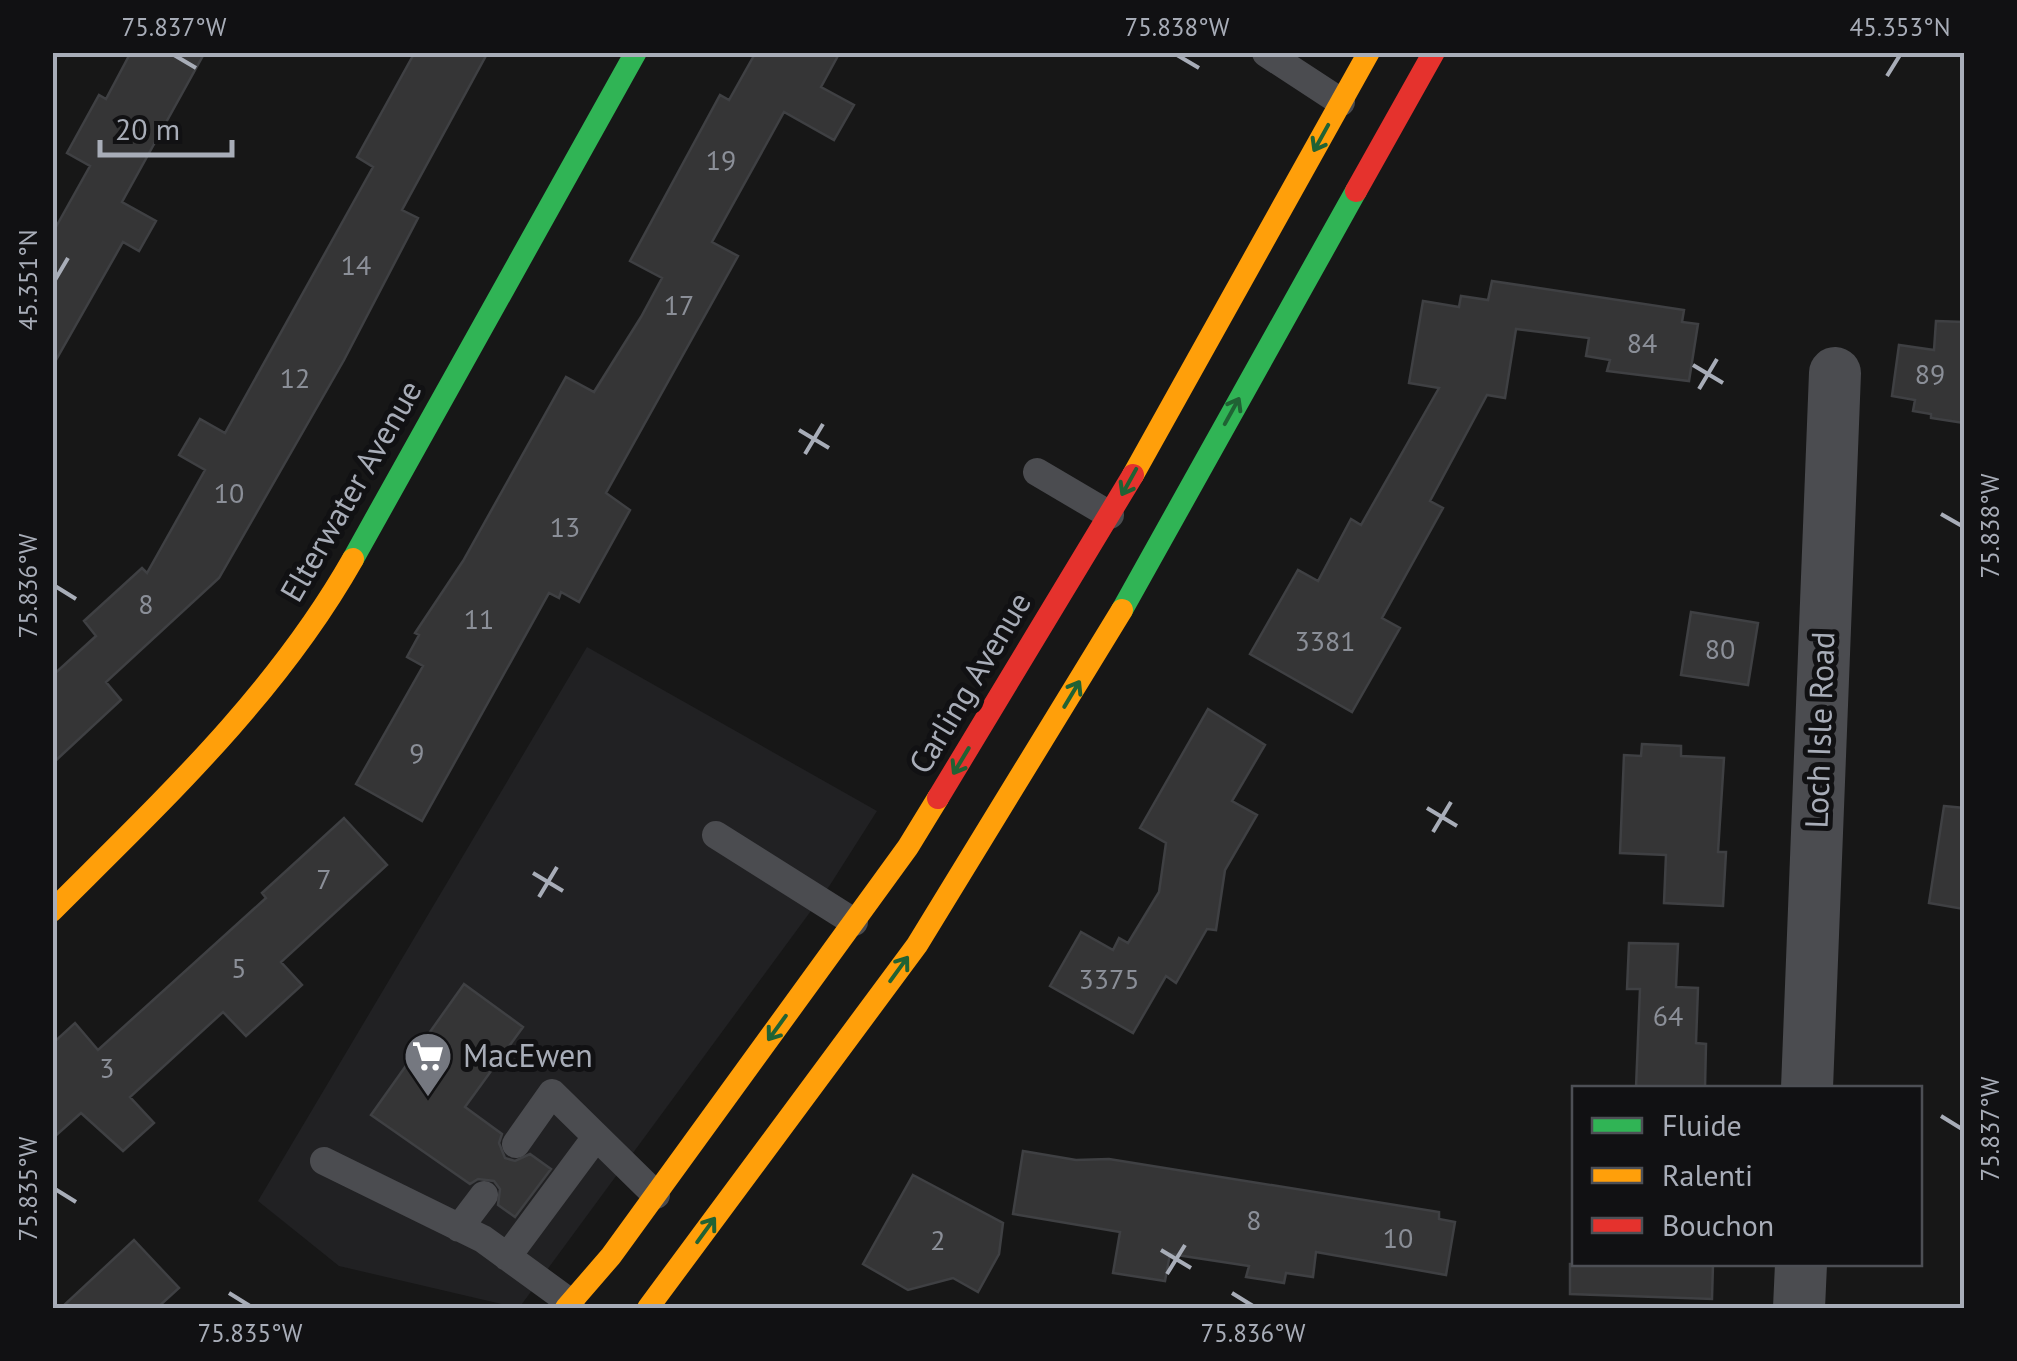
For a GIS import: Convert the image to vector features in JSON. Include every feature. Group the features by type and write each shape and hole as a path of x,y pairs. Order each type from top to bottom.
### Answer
{"main road":[{"name":"Elterwater Avenue","path":"52,911 219,744 324,608 636,52"},
{"name":"Carling Avenue","path":"569,1306 611,1256 908,847 1110,516 1369,52"},
{"path":"662,1304 928,928 1118,616 1434,52"}],"street":[{"name":"Loch Isle Road","path":"1807,1086 1835,372"},
{"path":"611,1256 662,1304"},
{"path":"1799,1308 1801,1266"}],"lane":[{"path":"1266,53 1342,102"},
{"path":"1037,472 1110,516"},
{"path":"716,834 854,922"},
{"path":"516,1144 552,1093 656,1195"},
{"path":"507,1257 596,1137"},
{"path":"324,1162 459,1228 507,1257 569,1306"},
{"path":"459,1228 484,1194"}],"shaded area":[{"path":"587,647 877,811 830,885 519,1308 339,1266 258,1201"}],"building":[{"path":"131,52 205,52 122,202 156,221 139,251 123,242 52,367 52,234 90,166 67,153 99,95 106,99"},
{"path":"415,52 488,52 402,210 418,218 344,360 219,578 106,682 121,700 52,764 52,676 96,636 84,621 142,568 147,573 205,470 179,455 200,419 225,433 373,167 357,157"},
{"path":"756,52 840,52 821,87 854,105 834,140 784,112 712,242 738,256 606,493 630,510 579,602 561,592 559,598 549,593 422,821 356,784 423,666 407,657 419,635 415,633 463,561 566,377 594,392 641,317 662,278 630,261 720,95 729,100"},
{"path":"1492,281 1684,310 1682,322 1698,324 1689,381 1607,371 1610,360 1586,356 1589,338 1516,329 1505,398 1487,395 1430,501 1443,508 1382,618 1400,628 1352,712 1250,654 1298,570 1318,581 1351,519 1361,525 1439,388 1409,383 1423,301 1459,307 1461,296 1488,300"},
{"path":"1936,321 1964,322 1964,423 1931,418 1931,414 1913,411 1915,400 1892,396 1899,345 1934,350"},
{"path":"1691,612 1758,623 1748,685 1681,675"},
{"path":"1208,709 1265,745 1232,801 1257,815 1225,870 1216,930 1207,929 1176,983 1166,976 1133,1033 1050,986 1081,932 1113,950 1119,938 1128,943 1159,892 1166,843 1140,828"},
{"path":"1642,744 1681,746 1681,756 1724,758 1718,852 1726,852 1723,906 1664,903 1666,855 1620,853 1624,755 1641,756"},
{"path":"1944,806 1964,808 1964,909 1929,903"},
{"path":"344,818 387,865 281,962 302,985 246,1036 223,1012 130,1097 154,1123 123,1151 81,1113 52,1139 52,1044 75,1023 98,1050 266,898 262,893"},
{"path":"1629,943 1678,944 1676,987 1698,988 1696,1043 1706,1044 1705,1086 1636,1086 1640,989 1627,989"},
{"path":"464,984 523,1027 465,1107 502,1134 499,1143 505,1158 515,1161 530,1154 551,1169 515,1217 498,1205 500,1189 494,1181 478,1179 470,1184 371,1115"},
{"path":"1023,1151 1076,1160 1109,1159 1439,1212 1439,1219 1455,1222 1446,1275 1316,1252 1313,1277 1286,1273 1284,1283 1246,1277 1249,1266 1170,1254 1165,1281 1113,1273 1120,1232 1013,1214"},
{"path":"913,1175 1003,1223 999,1254 978,1292 953,1278 908,1290 863,1264"},
{"path":"134,1240 179,1288 157,1308 61,1308"},
{"path":"1570,1264 1713,1266 1712,1299 1570,1294"}],"traffic: fast":[{"path":"353,559 636,52"},
{"path":"1122,610 1356,191"}],"traffic: slow":[{"path":"1133,475 1369,52"},
{"path":"52,911 175,788 253,701 289,656 353,559"},
{"path":"648,1308 917,945 1122,610"},
{"path":"566,1308 611,1256 908,847 938,798"}],"traffic: jam":[{"path":"1356,191 1434,52"},
{"path":"938,798 1133,475"}],"place":[{"name":"MacEwen","path":"428,1098"}]}
